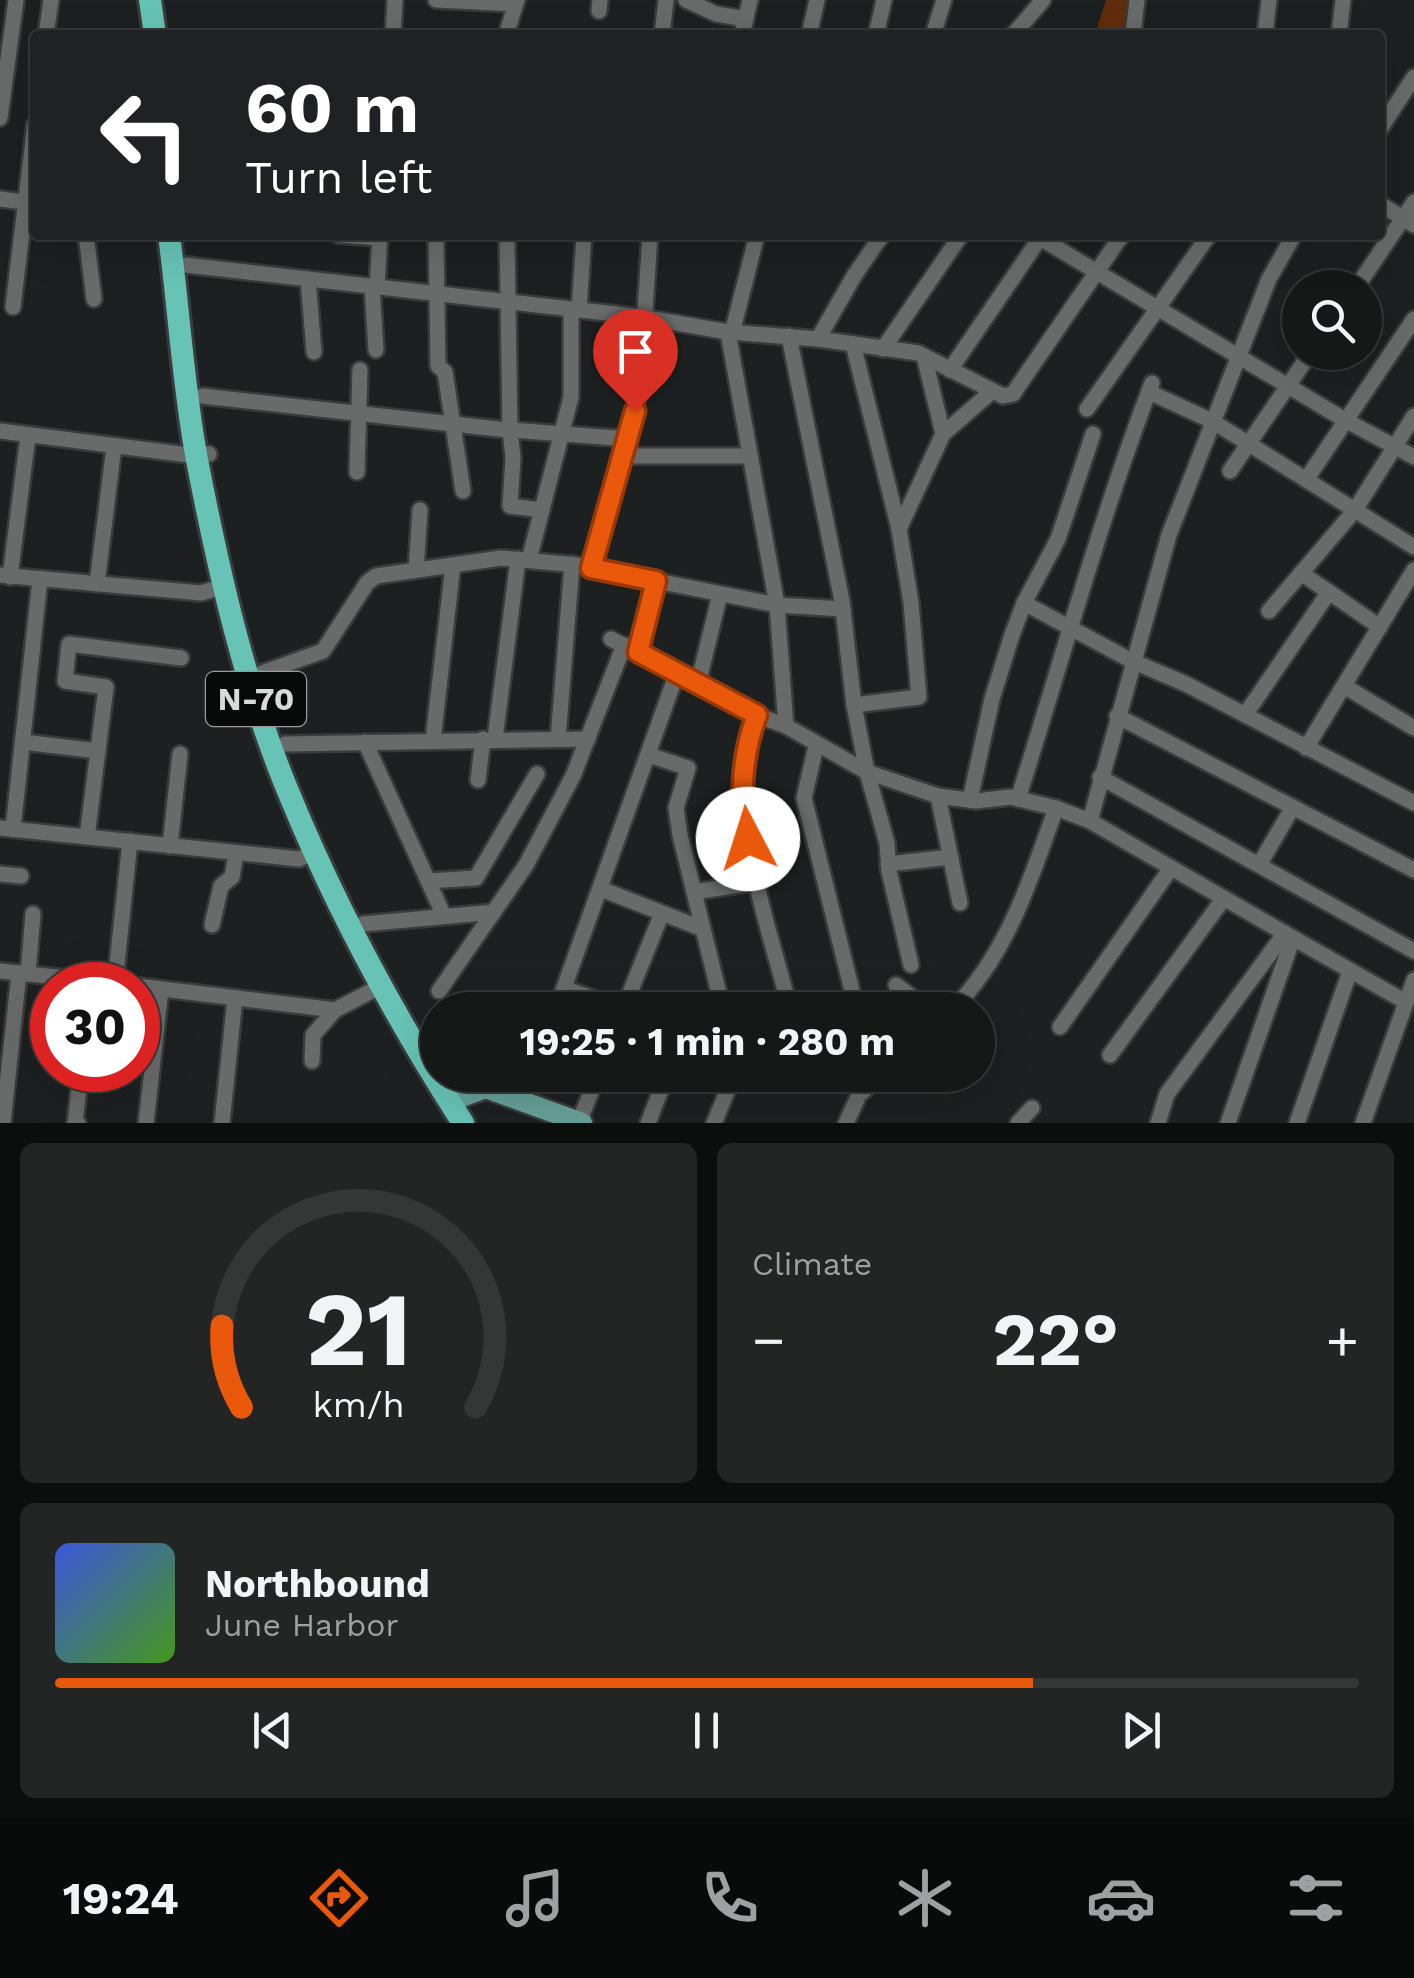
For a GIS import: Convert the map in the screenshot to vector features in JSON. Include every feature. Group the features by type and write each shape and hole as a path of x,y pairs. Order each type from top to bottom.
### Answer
{"highway":[{"path":"138,0 142,30"},
{"path":"150,0 154,30"},
{"name":"N-70","path":"170,240 224,586 258,708 295,791 363,924 420,1024"},
{"name":"N-70","path":"183,240 202,396 202,455 295,791 315,852 346,920 463,1123"},
{"path":"459,1092 479,1123"}],"main road":[{"path":"462,1097 486,1088 581,1122"}],"street":[{"path":"0,118 16,0"},
{"path":"47,30 51,0"},
{"path":"394,30 396,0"},
{"path":"436,0 516,2 508,30"},
{"path":"663,30 666,0"},
{"path":"686,0 744,27 750,0"},
{"path":"809,30 817,0"},
{"path":"877,30 884,0"},
{"path":"935,30 944,0"},
{"path":"1017,30 1043,0"},
{"path":"1134,30 1137,0"},
{"path":"1266,30 1269,0"},
{"path":"1340,30 1343,0"},
{"path":"1385,121 1414,77"},
{"path":"0,199 30,203 14,307"},
{"path":"1370,270 1409,222 1414,202"},
{"path":"1385,207 1409,222"},
{"path":"87,240 94,300"},
{"path":"376,350 374,286 380,240"},
{"path":"436,240 438,366 445,372 463,491"},
{"path":"507,240 513,458 510,506 542,510"},
{"path":"478,780 523,560 542,510 571,397 583,240"},
{"path":"591,568 640,388 650,240"},
{"path":"756,240 730,332 777,606 786,726"},
{"path":"818,338 879,240"},
{"path":"883,350 958,240"},
{"path":"950,370 1036,240"},
{"path":"1045,240 1345,420 1414,457"},
{"path":"186,265 575,309 730,332 818,338 924,356 1002,396 1012,394 1119,240"},
{"path":"1087,409 1204,240"},
{"path":"1090,821 1169,535 1237,356 1269,279 1291,240"},
{"path":"308,279 314,352"},
{"path":"1306,480 1414,320"},
{"path":"789,336 843,609 854,705 911,965"},
{"path":"853,344 900,530 919,697 854,705"},
{"path":"924,356 943,434"},
{"path":"357,472 360,370"},
{"path":"1230,470 1298,370"},
{"path":"1018,799 1073,627 1098,530 1150,387 1414,546"},
{"path":"900,530 943,434 992,392"},
{"path":"202,396 562,434 626,448 750,456"},
{"path":"1269,611 1355,510 1414,416"},
{"path":"0,430 202,455"},
{"path":"970,800 992,698 1024,603 1058,540 1094,434"},
{"path":"28,436 5,576 200,593 224,586"},
{"path":"98,584 114,446"},
{"path":"416,570 420,510"},
{"path":"262,673 324,651 367,583 376,576 502,558 572,564 777,606 843,609"},
{"path":"558,739 572,564"},
{"path":"432,740 452,565"},
{"path":"1306,748 1414,570"},
{"path":"1300,574 1380,627"},
{"path":"40,579 22,742 6,828 299,859 315,852"},
{"path":"439,991 526,865 588,739 624,645 656,581"},
{"path":"1245,715 1329,592"},
{"path":"698,684 720,594"},
{"path":"1024,603 1414,803"},
{"path":"88,837 106,687 65,681 69,644 181,658"},
{"path":"624,645 757,715 786,726 867,772 938,796 1018,799 1090,821 1350,970 1408,1008"},
{"path":"563,992 678,673"},
{"path":"1344,686 1414,728"},
{"path":"757,715 747,740 744,818 786,992"},
{"path":"1117,716 1414,870"},
{"path":"285,744 588,739"},
{"path":"22,742 98,751"},
{"path":"364,742 444,916"},
{"path":"816,746 804,798 852,992"},
{"path":"170,846 180,754"},
{"path":"648,755 688,768 676,808 719,992"},
{"path":"428,880 476,878 537,774"},
{"path":"1100,777 1414,951"},
{"path":"938,796 960,903"},
{"path":"1259,865 1292,807"},
{"path":"970,992 1024,899 1056,808"},
{"path":"123,962 130,842"},
{"path":"212,925 221,886 232,877 236,852"},
{"path":"888,864 951,857"},
{"path":"1060,1026 1170,868"},
{"path":"0,874 21,876"},
{"path":"694,892 758,882"},
{"path":"601,889 703,929"},
{"path":"1110,1055 1224,898"},
{"path":"363,924 494,912"},
{"path":"2,1123 34,914"},
{"path":"631,992 662,914"},
{"path":"1158,1123 1168,1094 1289,936"},
{"path":"1228,1123 1289,936"},
{"path":"1298,1123 1350,970"},
{"path":"0,971 30,974"},
{"path":"1363,1123 1408,1008 1414,980"},
{"path":"896,985 905,992"},
{"path":"312,1062 313,1035 335,1010 381,986"},
{"path":"564,988 575,992"},
{"path":"146,1123 161,989 335,1010"},
{"path":"222,1123 235,998"},
{"path":"78,1092 78,1123"},
{"path":"522,1101 525,1092"},
{"path":"581,1122 592,1092"},
{"path":"648,1123 660,1092"},
{"path":"714,1123 727,1092"},
{"path":"846,1123 863,1092"},
{"path":"1018,1123 1032,1108"}],"shaded area":[{"path":"1106,0 1132,0 1129,30 1097,30"}],"route":[{"path":"635,411 591,568 656,581 638,652 757,715 747,740 743,804 748,839"}]}
